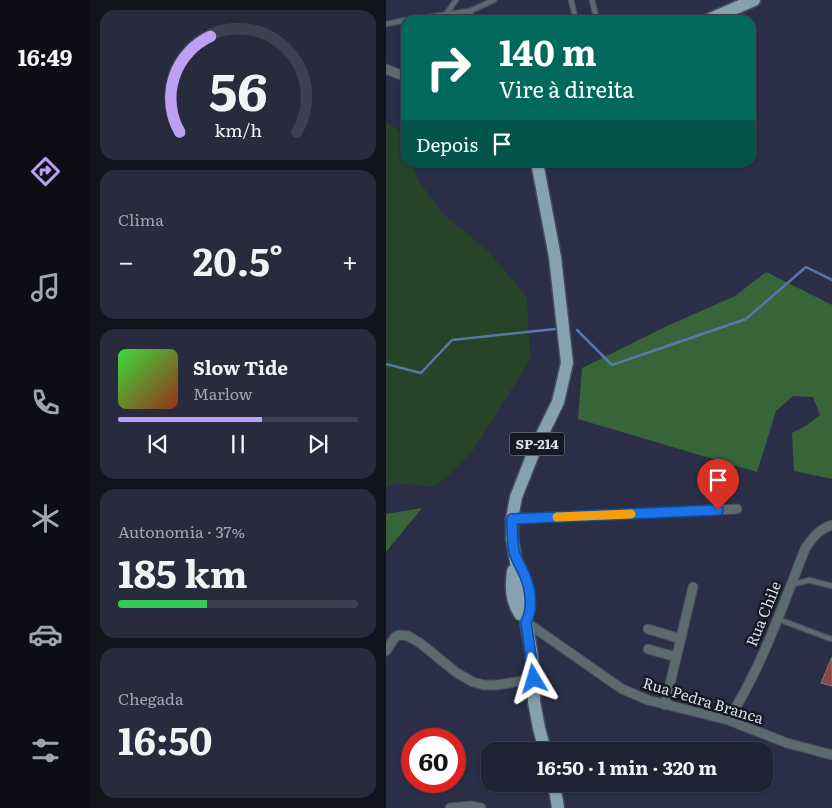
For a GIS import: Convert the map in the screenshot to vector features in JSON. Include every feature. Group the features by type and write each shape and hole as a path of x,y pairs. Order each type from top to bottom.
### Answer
{"main road":[{"path":"720,15 754,0"},
{"name":"SP-214","path":"526,622 517,609 511,586 514,553 512,538 513,505 558,402 567,363 554,257 536,167"},
{"path":"526,622 534,679 534,702 543,742"},
{"path":"555,792 558,808"}],"street":[{"path":"386,69 401,75"},
{"path":"512,519 737,509"},
{"name":"Rua Chile","path":"728,720 748,687 805,549 820,530 832,525"},
{"path":"665,704 693,587"},
{"name":"Rua Pedra Branca","path":"526,622 622,689 648,700 728,720 787,743 832,756"},
{"path":"648,629 680,639"},
{"path":"386,651 395,637 399,635 408,636 420,643 457,673 473,682 484,685 497,685 534,679"},
{"path":"648,648 676,657"},
{"path":"450,808 471,806 481,808"}],"lane":[{"path":"445,14 456,0"},
{"path":"439,15 470,11 494,0"},
{"path":"571,0 575,15"},
{"path":"592,0 596,15"},
{"path":"470,11 471,15"},
{"path":"386,24 401,21"},
{"path":"790,586 809,580 832,586"},
{"path":"777,619 831,639"}],"green space":[{"path":"386,123 401,131 401,167 413,167 418,180 443,214 488,251 527,297 530,360 472,452 446,478 432,487 398,483 386,487"},
{"path":"766,272 832,305 832,479 794,471 792,433 820,415 813,397 793,396 776,411 757,472 578,419 582,368 667,326 735,296"},
{"path":"422,508 386,552 386,514"}],"building":[{"path":"832,657 832,686 821,683"}],"waterway":[{"path":"577,330 612,365 746,319 806,267 832,280"},
{"path":"386,364 421,373 452,340 555,329"}],"slow traffic":[{"path":"557,517 631,514"}],"route":[{"path":"534,679 526,622 529,616 530,595 526,578 514,553 512,519 718,510"}]}
